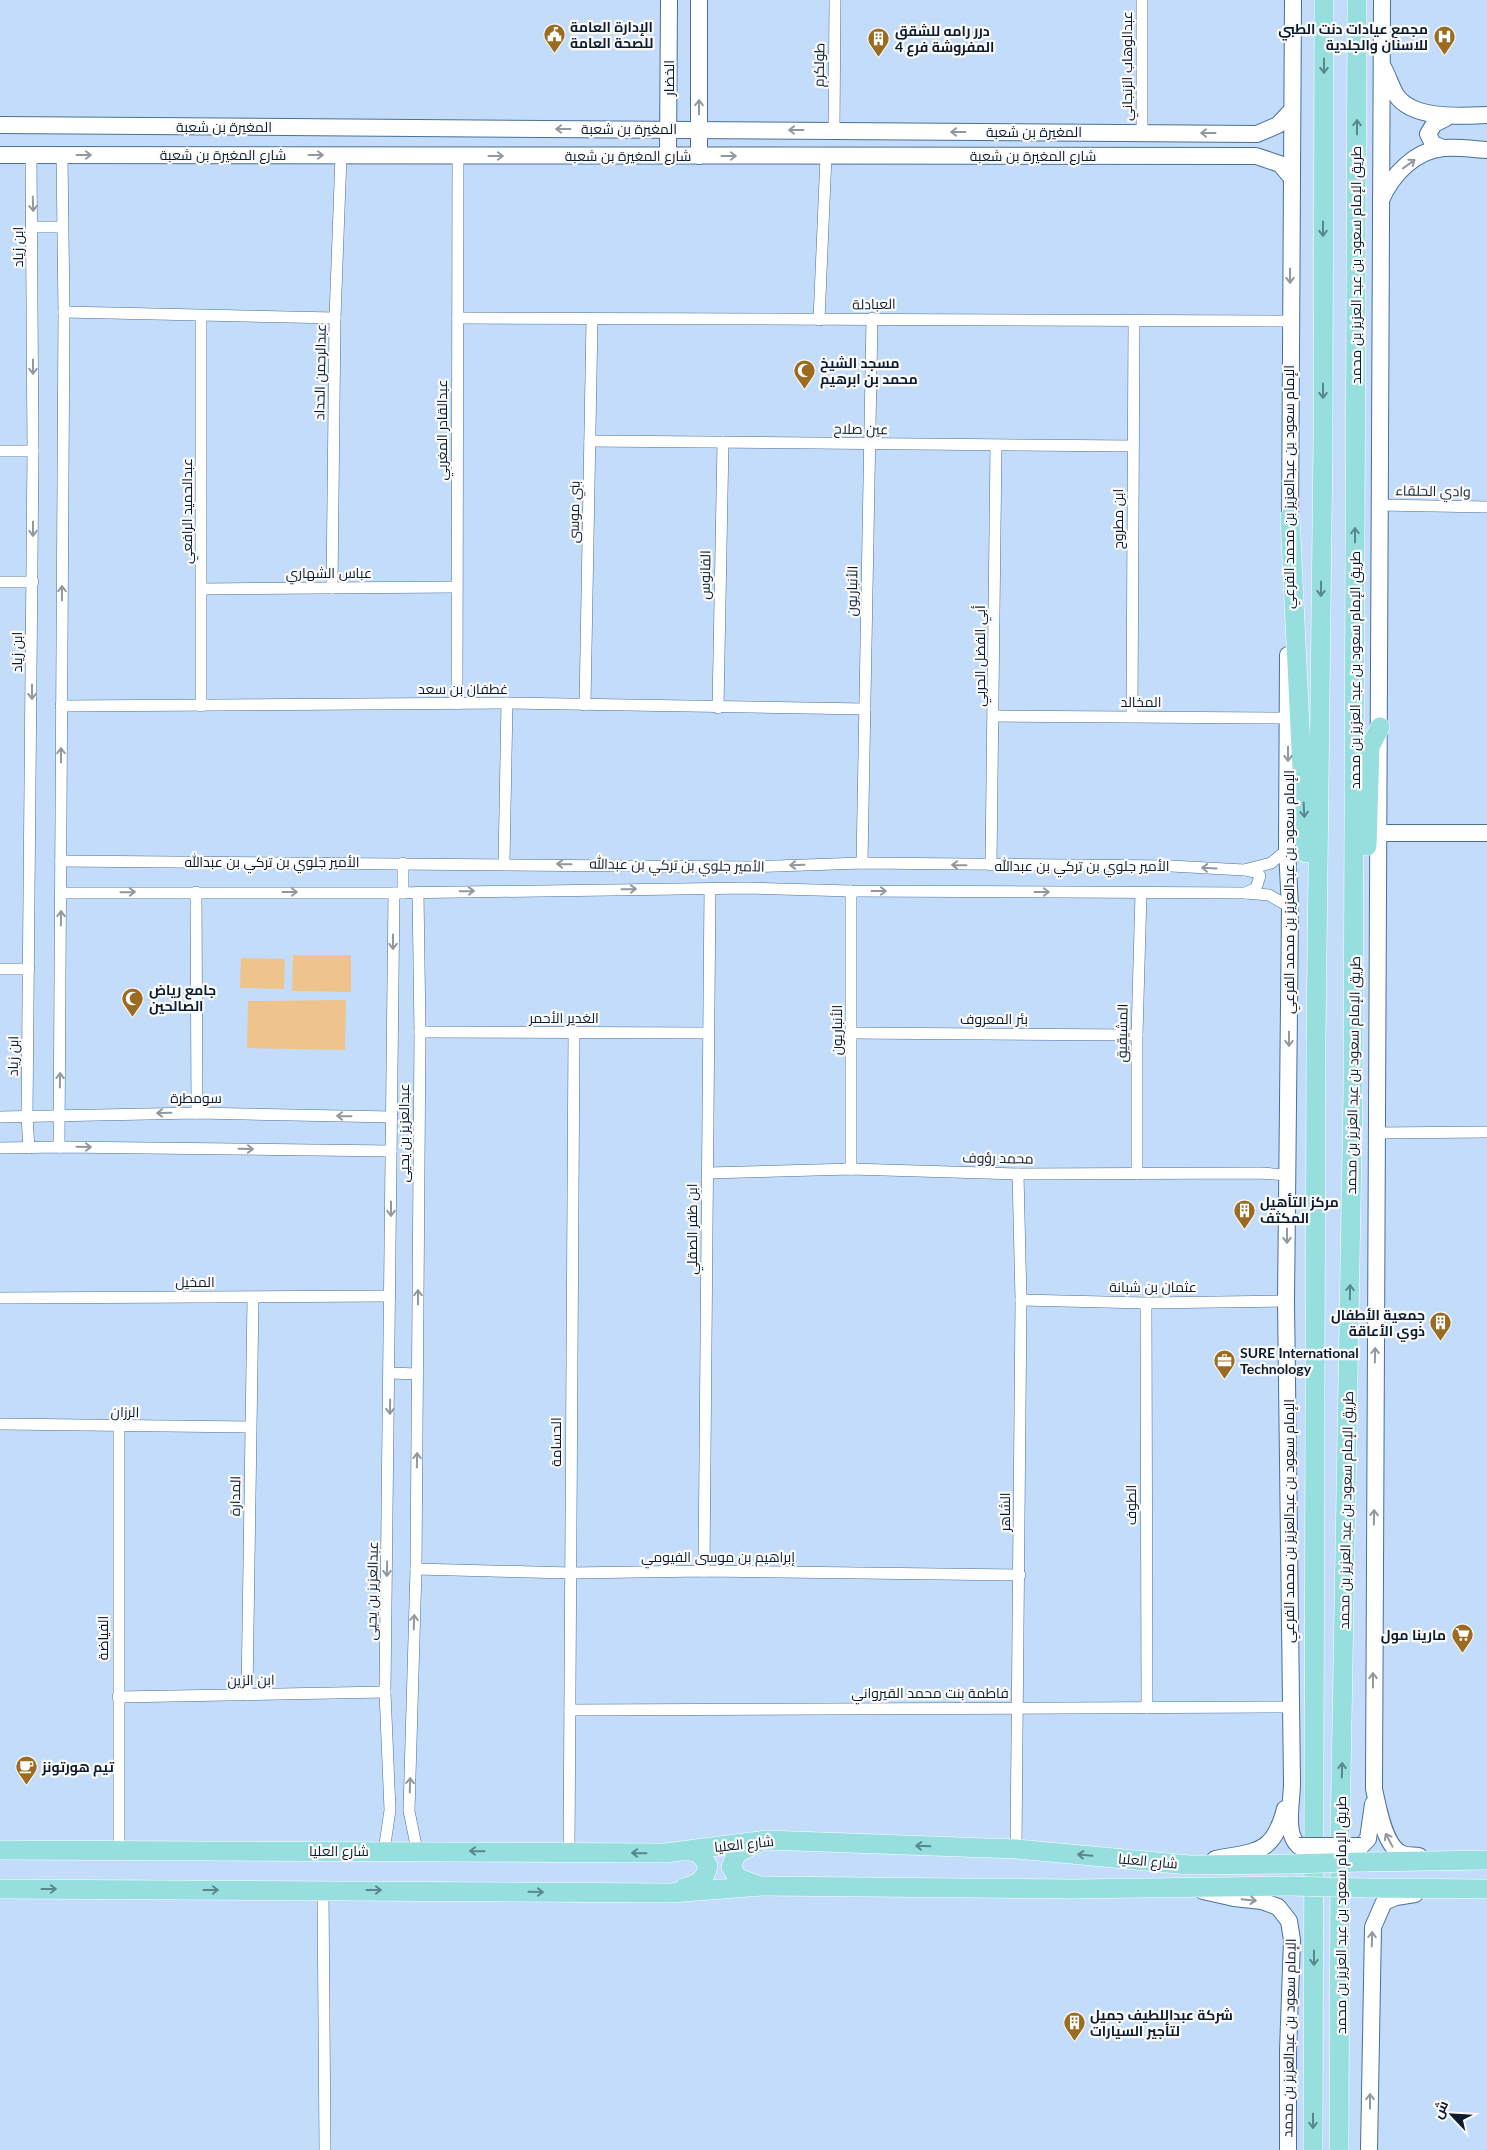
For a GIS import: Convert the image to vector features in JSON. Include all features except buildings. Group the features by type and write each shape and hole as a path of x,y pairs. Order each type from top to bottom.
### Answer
{"main road":[{"name":"طريق الإمام سعود بن عبد العزيز بن محمد","path":"1313,2150 1316,1040 1323,442 1324,0"},
{"name":"طريق الإمام سعود بن عبد العزيز بن محمد","path":"1340,2150 1340,1836 1353,1112 1357,0"},
{"path":"1290,517 1316,1040"},
{"path":"1354,938 1364,908 1370,747 1380,727"},
{"path":"762,1886 738,1878 731,1867 737,1853 766,1840"},
{"name":"شارع العليا","path":"0,1850 416,1850 665,1853 766,1840 1016,1849 1189,1865 1291,1864 1363,1854 1487,1860"},
{"path":"665,1853 693,1850 703,1857 708,1866 706,1876 698,1883 671,1893"},
{"name":"شارع العليا","path":"0,1889 671,1893 762,1886 1065,1889 1290,1886 1487,1888"}],"street":[{"name":"الخضار","path":"668,156 669,0"},
{"path":"699,156 700,0"},
{"name":"طولكرم","path":"834,131 835,0"},
{"name":"عبدالوهاب الزنجاني","path":"1142,0 1142,133"},
{"name":"الإمام سعود بن عبدالعزيز بن محمد الفرعي","path":"1292,1783 1286,1300 1290,907 1287,850 1293,0"},
{"path":"1292,1783 1289,1831 1294,1842 1299,1846 1363,1854 1371,1826 1374,1789 1376,1133 1380,833 1379,505 1382,0"},
{"path":"1382,63 1397,96 1405,104 1446,118 1487,116"},
{"path":"1256,156 1262,150 1263,143 1257,134 1278,125 1292,110"},
{"path":"1446,118 1434,124 1428,134 1433,144 1442,148 1487,150"},
{"name":"المغيرة بن شعبة","path":"0,125 1257,134"},
{"path":"1380,202 1398,172 1408,163 1442,148"},
{"name":"شارع المغيرة بن شعبة","path":"0,155 1256,156 1280,164 1291,177"},
{"name":"ابن زياد","path":"29,1148 27,1117 33,582 33,227 31,155"},
{"path":"59,1147 64,312 62,155"},
{"name":"عبدالرحمن الحداد","path":"332,588 335,318 340,156"},
{"name":"عبدالقادر المغربي","path":"457,704 458,156"},
{"path":"819,320 826,156"},
{"path":"33,227 62,227"},
{"path":"64,312 335,318"},
{"name":"عبدالحميد الرافعي","path":"201,316 203,588 201,706"},
{"name":"العبادلة","path":"458,318 592,320 819,320 872,318 1290,321"},
{"name":"الأنباريون","path":"862,863 872,318"},
{"name":"بني موسى","path":"586,705 592,320"},
{"name":"ابن مطروح","path":"1132,716 1134,321"},
{"name":"عين صلاح","path":"590,442 1133,446"},
{"name":"الفانوس","path":"718,708 723,442"},
{"name":"أبي الفضل الحربي","path":"991,865 996,446"},
{"path":"0,451 33,451"},
{"name":"وادي الحلقاء","path":"1379,505 1487,507"},
{"path":"0,582 33,582"},
{"name":"عباس الشهاري","path":"203,588 456,587"},
{"path":"504,863 507,703"},
{"name":"غطفان بن سعد","path":"61,706 507,703 718,708 865,708"},
{"name":"المخالد","path":"994,716 1288,718"},
{"path":"1380,833 1487,833"},
{"name":"الأمير جلوي بن تركي بن عبدالله","path":"61,861 504,863 749,867 862,863 1171,866 1244,870 1271,863 1287,850"},
{"name":"عبدالعزيز بن يحيى","path":"384,1851 390,1810 385,1692 391,1151 398,893 403,863"},
{"path":"768,889 769,866"},
{"path":"748,888 749,867"},
{"path":"1244,870 1258,873 1260,876 1256,888 1246,892"},
{"name":"الأمير جلوي بن تركي بن عبدالله","path":"62,893 398,893 710,888 851,891 1246,892 1269,895 1290,907"},
{"name":"ابن ظفر الصقلي","path":"704,1571 708,1173 707,1032 710,888"},
{"name":"الأنباريون","path":"851,891 851,1169"},
{"path":"196,892 197,1113"},
{"name":"عبدالعزيز بن يحيى","path":"416,1850 409,1811 416,1569 420,1032 418,892"},
{"name":"المشيقيق","path":"1138,1174 1137,1035 1141,893"},
{"path":"0,969 30,969"},
{"name":"الغدير الأحمر","path":"420,1032 707,1032"},
{"name":"الحسامة","path":"569,1852 574,1033"},
{"name":"بئر المعروف","path":"852,1033 1137,1035"},
{"name":"سومطرة","path":"0,1117 197,1113 392,1117"},
{"path":"1376,1133 1487,1132"},
{"path":"0,1148 391,1151"},
{"name":"محمد رؤوف","path":"708,1173 851,1169 1018,1174 1260,1173 1287,1175"},
{"name":"الشاهر","path":"1016,1849 1020,1575 1021,1300 1018,1174"},
{"name":"المخيل","path":"0,1297 253,1298 390,1296"},
{"name":"المدارة","path":"247,1695 253,1298"},
{"name":"عثمان بن شبانة","path":"1021,1300 1146,1302 1286,1300"},
{"name":"الطوف","path":"1146,1302 1147,1708"},
{"path":"390,1373 417,1374"},
{"name":"الرزان","path":"0,1424 118,1427 250,1427"},
{"name":"الفياضة","path":"118,1427 118,1850"},
{"name":"إبراهيم بن موسى الفيومي","path":"416,1569 571,1573 704,1571 1020,1575"},
{"name":"ابن الزين","path":"118,1697 385,1692"},
{"name":"فاطمة بنت محمد القيرواني","path":"570,1710 1290,1707"},
{"path":"1189,1865 1257,1851 1272,1843 1282,1821 1292,1783"},
{"path":"1374,1789 1387,1837 1393,1847 1402,1854 1466,1860"},
{"path":"390,1810 409,1811"},
{"name":"الإمام سعود بن عبدالعزيز بن محمد","path":"1184,1887 1234,1898 1262,1901 1278,1907 1289,1922 1292,1940 1288,2051 1288,2150"},
{"path":"1369,2150 1373,1927 1384,1902 1396,1897 1460,1888"},
{"path":"323,1890 325,2150"}],"shaded area":[{"path":"293,955 351,955 351,992 292,991"},
{"path":"241,958 285,959 284,989 240,988"},
{"path":"346,1000 345,1050 247,1048 248,1001"}],"place":[{"name":"الإدارة العامة للصحة العامة","path":"554,54"},
{"name":"مجمع عيادات دنت الطبي للاسنان والجلدية","path":"1444,56"},
{"name":"درر رامه للشقق المفروشة فرع 4","path":"879,58"},
{"name":"مسجد الشيخ محمد بن ابرهيم","path":"804,390"},
{"name":"جامع رياض الصالحين","path":"133,1017"},
{"name":"مركز التأهيل المكثف","path":"1244,1229"},
{"name":"جمعية الأطفال ذوي الأعاقة","path":"1441,1342"},
{"name":"SURE International Technology","path":"1224,1380"},
{"name":"مارينا مول","path":"1462,1654"},
{"name":"تيم هورتونز","path":"26,1786"},
{"name":"شركة عبداللطيف جميل لتأجير السيارات","path":"1074,2042"}]}
